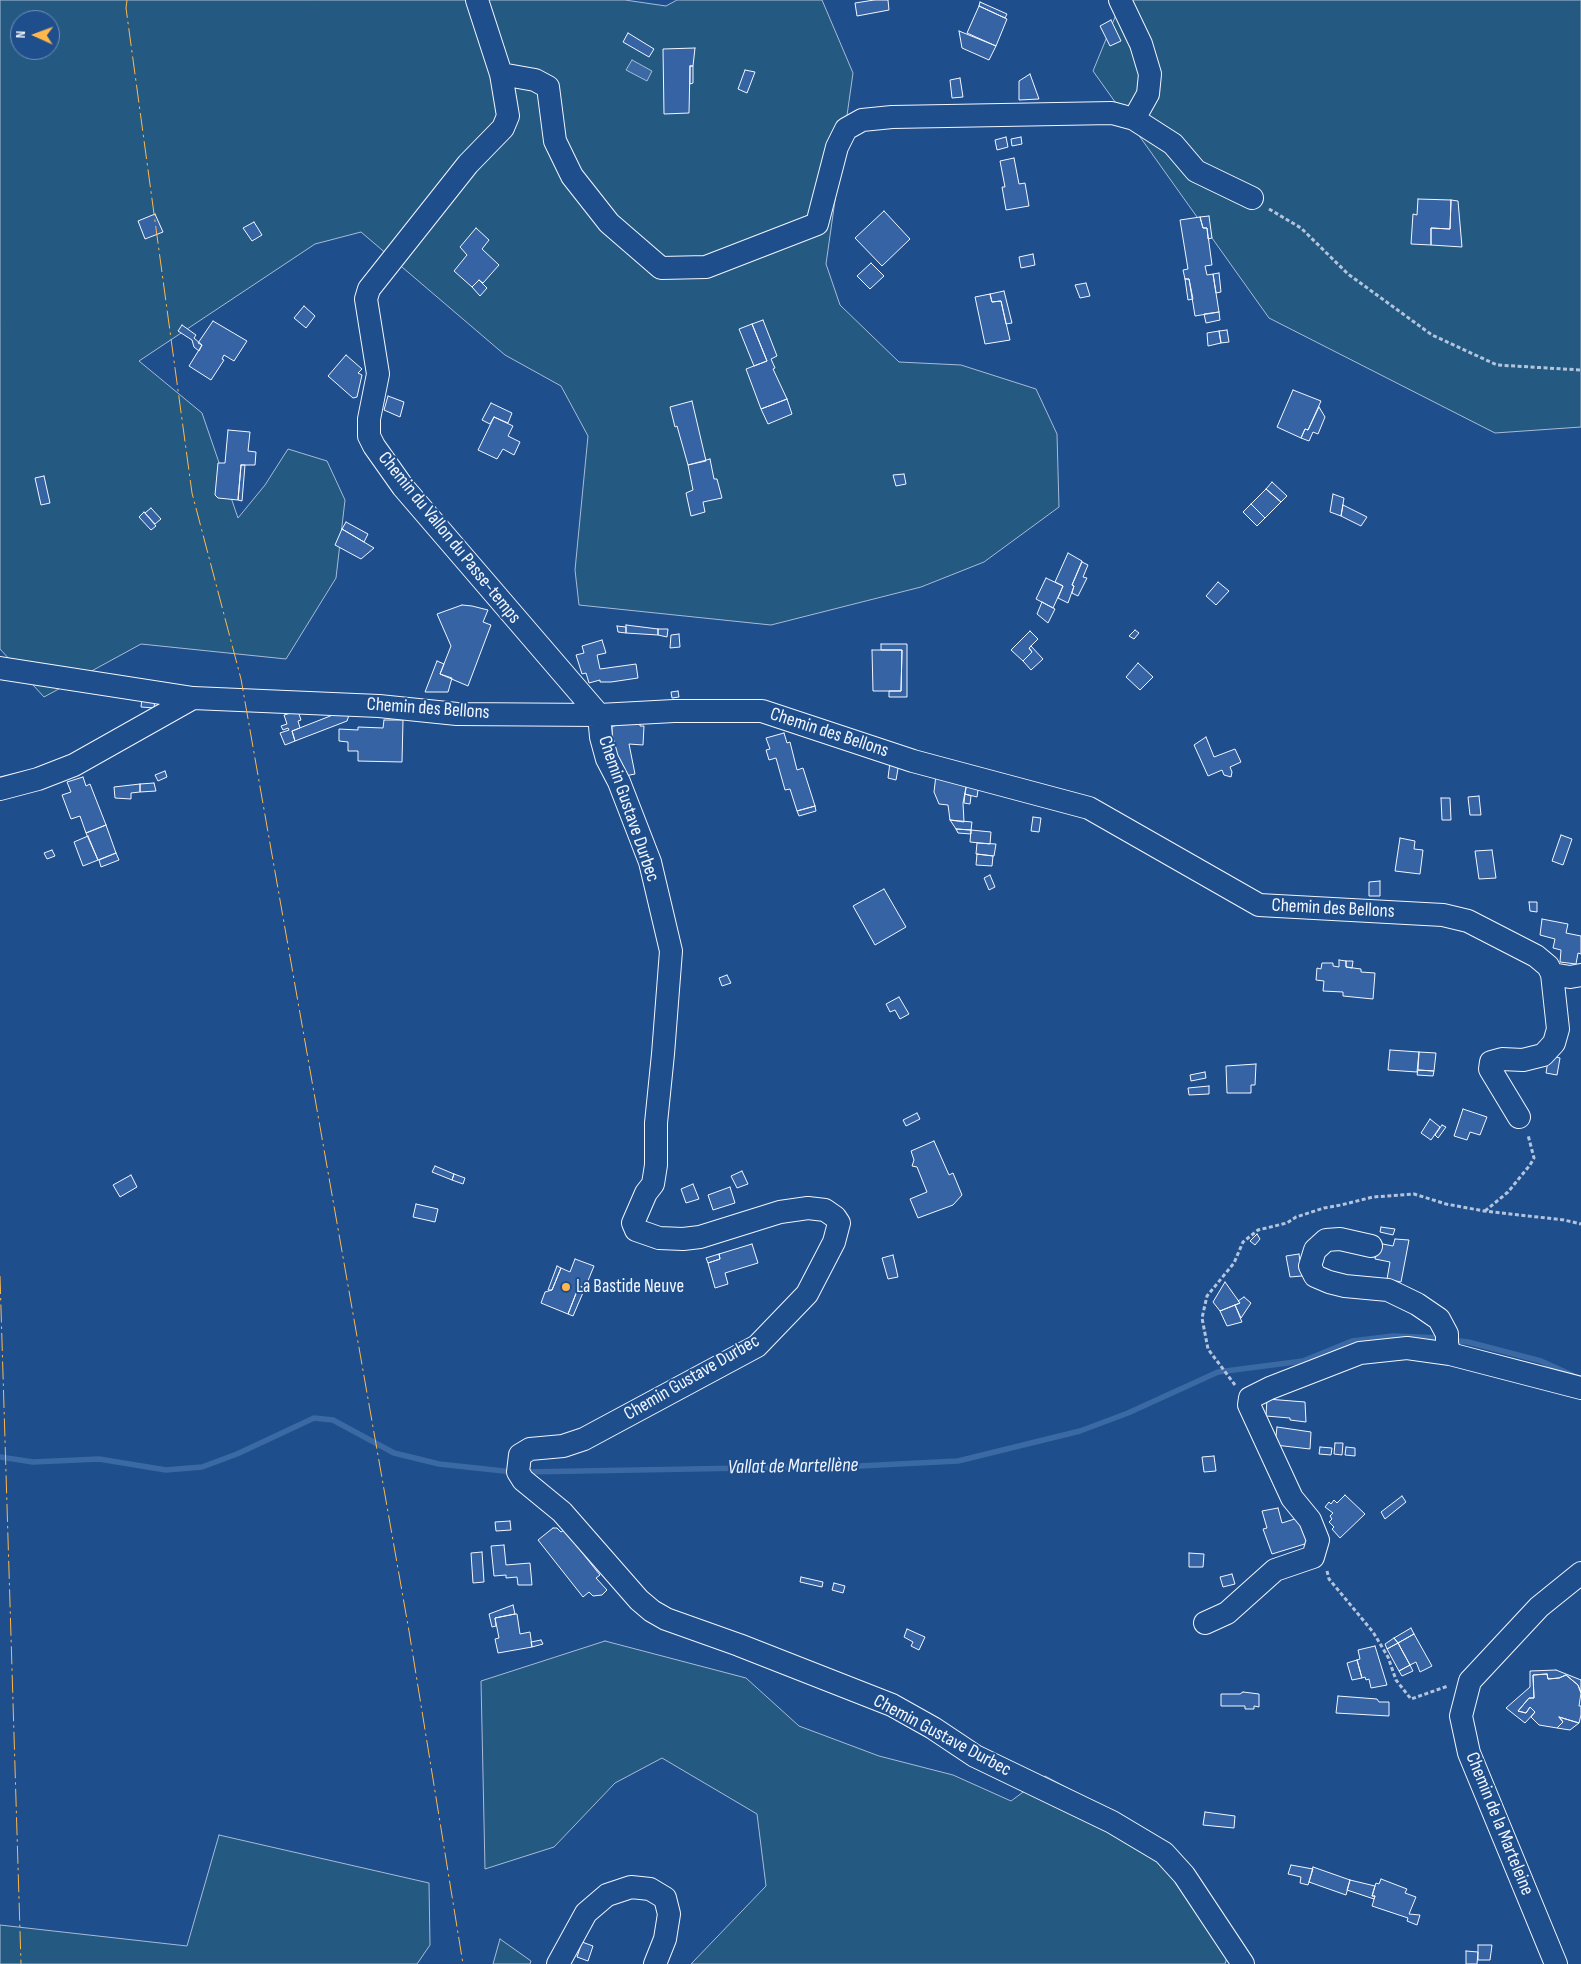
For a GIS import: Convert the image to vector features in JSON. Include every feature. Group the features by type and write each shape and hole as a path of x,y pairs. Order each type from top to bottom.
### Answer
{"street":[{"name":"Chemin du Vallon du Passe-temps","path":"477,0 501,74 508,116 503,128 468,164 369,288 366,300 378,374 369,419 369,436 403,487 599,715"},
{"path":"1120,0 1141,44 1150,74 1148,94 1134,119"},
{"path":"501,74 535,80 548,87 555,141 572,176 609,224 661,268 706,267 817,224 837,147 846,128 862,120 892,116 1112,113 1134,119 1173,144 1196,171 1252,198"},
{"name":"Chemin des Bellons","path":"0,668 193,698 379,706 457,714 599,715 674,710 762,711 913,761 1089,808 1259,905 1443,915 1468,921 1536,956 1548,966 1552,974"},
{"path":"0,789 38,779 74,765 193,698"},
{"name":"Chemin Gustave Durbec","path":"599,715 601,737 607,759 619,782 650,862 671,951 656,1123 656,1165 653,1184 646,1193 633,1223 636,1230 659,1238 683,1239 700,1236 780,1212 808,1208 825,1210 835,1217 839,1223 834,1242 807,1294 757,1346 584,1439 563,1446 530,1449 520,1455 518,1472 523,1480 562,1512 639,1600 652,1611 666,1619 739,1645 892,1705 933,1728 976,1756 1112,1822 1164,1853 1184,1875 1243,1964"},
{"path":"1519,1117 1490,1069 1491,1062 1502,1059 1524,1060 1543,1055 1554,1043 1558,1029 1552,974 1570,977 1581,975"},
{"path":"1371,1246 1340,1239 1326,1240 1314,1250 1310,1266 1315,1276 1330,1282 1345,1286 1388,1290 1417,1304 1439,1319 1448,1344"},
{"path":"1205,1623 1227,1613 1276,1570 1313,1557 1318,1540 1310,1520 1292,1498 1249,1405 1250,1398 1270,1388 1360,1353 1448,1344 1581,1388"},
{"path":"1470,1681 1540,1607 1581,1573"},
{"name":"Chemin de la Marteleine","path":"1470,1681 1461,1716 1469,1753 1556,1964"},
{"path":"558,1964 586,1913 607,1895 631,1887 650,1889 665,1898 669,1914 665,1939 655,1964"}],"path":[{"path":"1252,198 1301,228 1348,274 1432,335 1497,365 1581,370"},
{"path":"1484,1211 1508,1192 1534,1158 1528,1135 1519,1117"},
{"path":"1318,1540 1329,1579 1373,1632 1388,1656 1396,1680 1411,1699 1446,1686 1470,1681"}],"shaded area":[{"path":"0,0 625,0 666,6 677,0 822,0 853,73 826,264 840,305 899,362 961,365 1036,389 1057,434 1059,507 984,562 921,587 771,625 579,605 575,570 588,436 561,386 505,355 361,232 315,244 139,361 202,413 238,518 265,485 288,449 327,461 345,500 336,578 286,659 141,644 44,697 0,649"},
{"path":"1122,0 1581,0 1581,427 1495,433 1269,318 1093,71"},
{"path":"632,60 652,71 647,81 626,70"},
{"path":"605,1641 746,1678 799,1726 879,1756 953,1775 1011,1801 1045,1776 1127,1820 1234,1934 1225,1964 691,1964 766,1886 757,1814 662,1758 615,1783 554,1847 485,1869 481,1681"},
{"path":"219,1835 429,1883 430,1945 417,1964 0,1964 0,1925 187,1946"},
{"path":"500,1939 531,1961 530,1964 493,1964"}],"building":[{"path":"888,0 889,10 857,16 855,3"},
{"path":"980,2 1007,14 1005,18 979,6"},
{"path":"979,6 1007,19 996,46 967,33"},
{"path":"1111,20 1121,41 1110,46 1100,26"},
{"path":"959,31 996,46 989,60 962,48"},
{"path":"628,33 654,49 649,57 623,42"},
{"path":"695,48 693,66 690,66 689,113 664,114 663,49"},
{"path":"690,66 693,66 693,83 690,84"},
{"path":"745,70 755,72 747,93 738,89"},
{"path":"1030,74 1039,99 1019,100 1019,81"},
{"path":"960,78 963,97 952,98 950,80"},
{"path":"1006,137 1008,147 997,150 995,140"},
{"path":"1021,137 1022,144 1012,146 1011,139"},
{"path":"1014,158 1019,184 1025,183 1029,206 1006,210 1002,187 1005,187 1000,161"},
{"path":"1418,199 1451,200 1450,229 1431,228 1431,245 1411,244 1413,214 1417,215"},
{"path":"1451,200 1458,201 1462,247 1431,245 1431,228 1450,229"},
{"path":"884,211 910,239 882,266 855,238"},
{"path":"155,214 163,232 145,239 138,221"},
{"path":"1209,216 1212,238 1208,239 1207,228 1203,228 1200,217"},
{"path":"1200,217 1203,228 1207,228 1212,265 1205,266 1207,275 1213,274 1219,312 1195,316 1189,279 1185,279 1183,270 1188,269 1180,220"},
{"path":"254,222 262,235 252,241 243,228"},
{"path":"476,228 489,240 482,249 499,265 483,283 479,280 472,287 454,271 467,255 460,247"},
{"path":"1033,254 1035,265 1021,268 1019,257"},
{"path":"871,263 884,276 870,289 857,276"},
{"path":"1219,273 1221,292 1216,293 1213,274"},
{"path":"1185,279 1189,279 1193,299 1188,300"},
{"path":"479,280 487,288 480,296 472,287"},
{"path":"1086,283 1090,296 1080,298 1075,285"},
{"path":"1004,291 1012,323 1006,324 1001,301 992,302 990,294"},
{"path":"990,294 992,302 1001,301 1010,340 985,344 975,297"},
{"path":"304,306 315,316 306,328 294,318"},
{"path":"1219,312 1220,320 1206,323 1204,314"},
{"path":"763,320 777,356 771,359 775,368 773,369 787,399 761,409 746,369 767,361 752,324"},
{"path":"213,321 247,341 234,361 224,355 222,359 224,360 211,380 189,366 202,345 198,343"},
{"path":"752,324 767,361 754,366 739,329"},
{"path":"182,325 196,335 194,338 202,345 199,351 194,347 192,340 178,331"},
{"path":"1227,330 1229,342 1221,343 1219,331"},
{"path":"1219,331 1221,343 1208,346 1207,333"},
{"path":"346,355 362,369 358,373 362,375 357,397 353,398 328,376"},
{"path":"1293,390 1321,401 1308,430 1305,429 1301,438 1277,427"},
{"path":"388,396 404,402 400,417 384,410"},
{"path":"787,399 792,414 768,424 761,409"},
{"path":"692,401 706,461 688,465 670,407"},
{"path":"491,403 512,413 508,423 494,417 490,424 482,420"},
{"path":"1319,407 1325,417 1318,434 1313,432 1309,441 1301,438 1305,429 1308,430"},
{"path":"494,417 513,426 508,436 520,442 514,455 503,449 497,459 478,450"},
{"path":"228,430 250,432 248,451 256,452 255,465 241,465 238,500 218,498 215,495 218,463 225,463"},
{"path":"710,459 714,479 717,479 722,498 703,502 705,512 691,516 686,493 693,490 688,465"},
{"path":"241,465 245,465 242,501 238,500"},
{"path":"904,474 906,484 896,486 893,475"},
{"path":"44,476 50,503 41,505 35,478"},
{"path":"1272,482 1287,496 1281,502 1266,489"},
{"path":"1266,489 1281,502 1265,518 1251,504"},
{"path":"1333,494 1344,498 1341,516 1330,512"},
{"path":"1251,504 1265,518 1257,526 1243,512"},
{"path":"1343,505 1367,517 1361,526 1341,516"},
{"path":"151,508 161,519 155,524 145,513"},
{"path":"144,512 156,526 151,530 139,517"},
{"path":"346,522 368,534 364,542 342,529"},
{"path":"342,529 374,548 361,559 335,545"},
{"path":"1068,553 1082,561 1072,585 1074,586 1068,603 1058,598 1063,586 1055,582"},
{"path":"1082,562 1088,565 1083,577 1087,578 1078,596 1072,593 1074,586 1072,585"},
{"path":"1046,578 1063,586 1053,608 1036,599"},
{"path":"1218,582 1229,591 1216,605 1206,596"},
{"path":"1042,602 1055,609 1048,623 1037,614"},
{"path":"462,605 488,610 483,622 491,625 468,686 440,674 451,646 437,614"},
{"path":"626,625 658,629 658,635 626,633"},
{"path":"617,626 626,627 626,633 618,632"},
{"path":"658,629 668,629 667,637 658,635"},
{"path":"1135,630 1139,633 1134,639 1129,636"},
{"path":"1030,631 1038,639 1029,648 1032,652 1023,661 1011,650"},
{"path":"679,634 680,647 670,648 671,635"},
{"path":"602,640 606,653 597,655 600,669 636,664 638,678 611,682 600,682 600,680 589,683 586,673 582,674 576,655 584,653 582,646"},
{"path":"881,644 907,644 907,697 889,697 889,691 901,691 902,650 881,650"},
{"path":"1031,646 1043,659 1031,670 1023,661 1032,652 1029,648"},
{"path":"872,650 902,650 901,691 873,691"},
{"path":"437,661 444,664 440,674 452,678 448,692 425,692"},
{"path":"1138,663 1153,677 1140,690 1126,677"},
{"path":"678,691 679,697 672,698 671,692"},
{"path":"142,698 155,699 154,708 141,707"},
{"path":"298,711 301,720 298,721 300,728 292,731 295,741 285,745 280,733 289,730 288,728 283,730 281,726 287,724 284,715"},
{"path":"343,711 349,715 347,721 295,741 292,731"},
{"path":"615,717 640,717 640,726 644,726 643,745 629,744 635,774 625,776 612,745 612,726 615,726"},
{"path":"384,720 403,720 402,762 358,761 358,751 348,751 348,742 339,741 339,729 358,730 358,727 383,728"},
{"path":"784,733 787,743 790,742 797,770 803,768 815,806 797,811 790,789 785,790 776,758 769,760 766,750 770,749 766,738"},
{"path":"1206,737 1214,757 1235,749 1241,762 1230,767 1231,777 1224,775 1222,770 1208,776 1194,745"},
{"path":"890,762 899,763 896,780 888,778"},
{"path":"165,771 167,777 158,781 155,775"},
{"path":"936,775 967,782 963,803 964,822 950,820 948,805 939,804 934,792"},
{"path":"83,777 86,786 90,784 106,825 86,833 80,816 71,819 62,795 71,792 67,782"},
{"path":"967,782 979,783 977,797 965,794"},
{"path":"154,783 156,791 140,792 140,784"},
{"path":"140,784 140,792 131,793 131,799 115,798 114,787"},
{"path":"965,794 971,796 970,804 964,803"},
{"path":"1479,796 1481,815 1470,815 1468,797"},
{"path":"1441,798 1450,798 1451,820 1442,820"},
{"path":"815,806 816,811 799,816 797,811"},
{"path":"1033,817 1041,818 1039,832 1031,831"},
{"path":"950,820 972,822 971,830 956,829"},
{"path":"106,825 116,853 98,860 86,833"},
{"path":"956,829 971,830 971,834 958,833"},
{"path":"971,830 991,832 990,844 970,842"},
{"path":"1561,835 1572,839 1563,865 1552,861"},
{"path":"88,836 98,860 83,866 74,842"},
{"path":"1400,838 1415,841 1414,849 1423,850 1420,874 1395,871"},
{"path":"977,843 996,844 994,856 976,854"},
{"path":"52,850 55,856 47,859 44,853"},
{"path":"1492,850 1496,878 1479,879 1475,851"},
{"path":"116,853 119,860 101,867 99,860"},
{"path":"977,854 993,856 992,866 976,865"},
{"path":"990,875 995,887 989,890 984,878"},
{"path":"1380,881 1380,896 1369,896 1369,882"},
{"path":"884,889 906,927 875,945 853,906"},
{"path":"1529,902 1537,902 1537,912 1530,911"},
{"path":"1542,919 1568,924 1566,933 1581,936 1581,954 1578,953 1576,964 1560,962 1561,950 1553,948 1555,939 1540,935"},
{"path":"1339,960 1346,961 1346,967 1361,969 1361,972 1375,973 1373,999 1343,996 1343,992 1323,991 1324,981 1316,980 1317,968 1321,969 1322,963 1333,963 1333,966 1339,967"},
{"path":"1346,961 1353,961 1352,968 1346,967"},
{"path":"727,975 731,983 722,986 719,978"},
{"path":"899,997 909,1014 900,1019 895,1010 890,1012 886,1004"},
{"path":"1390,1050 1419,1052 1417,1072 1388,1070"},
{"path":"1419,1052 1436,1053 1434,1071 1418,1070"},
{"path":"1549,1055 1560,1058 1557,1075 1546,1073"},
{"path":"1256,1064 1255,1085 1251,1085 1251,1093 1227,1093 1226,1066"},
{"path":"1418,1070 1434,1071 1433,1076 1417,1075"},
{"path":"1205,1072 1206,1078 1191,1081 1190,1075"},
{"path":"1209,1086 1209,1094 1189,1095 1188,1088"},
{"path":"1463,1109 1487,1117 1480,1135 1470,1132 1467,1140 1454,1136"},
{"path":"917,1113 920,1119 906,1126 903,1120"},
{"path":"1430,1119 1440,1127 1431,1140 1421,1133"},
{"path":"1442,1125 1446,1127 1438,1138 1435,1135"},
{"path":"934,1141 949,1175 953,1173 962,1195 953,1205 918,1218 910,1199 927,1192 917,1167 912,1166 914,1160 911,1151"},
{"path":"435,1166 454,1174 452,1180 432,1172"},
{"path":"742,1171 748,1184 737,1188 731,1176"},
{"path":"454,1174 465,1178 463,1184 452,1180"},
{"path":"131,1175 137,1187 120,1197 113,1185"},
{"path":"693,1184 699,1199 686,1203 681,1189"},
{"path":"730,1187 735,1203 713,1210 708,1195"},
{"path":"416,1204 438,1209 435,1222 413,1217"},
{"path":"1381,1227 1395,1229 1393,1235 1380,1232"},
{"path":"1257,1234 1260,1239 1255,1245 1250,1241"},
{"path":"1395,1239 1409,1240 1401,1282 1387,1279 1390,1262 1375,1259 1378,1243 1393,1246"},
{"path":"752,1244 758,1263 725,1273 728,1284 715,1288 708,1263 720,1259 719,1254"},
{"path":"719,1254 720,1259 708,1263 706,1258"},
{"path":"1299,1254 1302,1276 1290,1277 1286,1256"},
{"path":"893,1255 898,1277 888,1279 882,1258"},
{"name":"La Bastide Neuve","path":"575,1259 594,1266 585,1288 579,1286 568,1314 541,1303 545,1292 552,1290 561,1268 570,1272"},
{"path":"557,1266 561,1268 552,1290 548,1290"},
{"path":"1225,1282 1240,1303 1220,1311 1213,1302"},
{"path":"579,1286 585,1288 573,1316 568,1314"},
{"path":"1244,1297 1251,1303 1241,1318 1235,1305 1240,1303 1238,1301"},
{"path":"1235,1305 1242,1322 1227,1326 1220,1311"},
{"path":"1267,1399 1305,1402 1306,1422 1290,1420 1290,1418 1266,1416"},
{"path":"1277,1427 1311,1432 1310,1449 1275,1445"},
{"path":"1335,1443 1343,1443 1342,1455 1334,1454"},
{"path":"1320,1447 1332,1448 1331,1455 1319,1454"},
{"path":"1346,1447 1355,1448 1355,1456 1345,1455"},
{"path":"1214,1456 1216,1471 1204,1472 1202,1457"},
{"path":"1345,1495 1365,1514 1340,1538 1329,1522 1332,1519 1330,1516 1333,1513 1325,1507 1334,1500 1337,1503"},
{"path":"1402,1496 1406,1502 1385,1519 1381,1512"},
{"path":"1278,1508 1282,1523 1304,1516 1308,1543 1272,1554 1263,1529 1267,1528 1262,1511"},
{"path":"510,1521 511,1530 496,1531 495,1522"},
{"path":"553,1528 557,1528 561,1532 564,1530 600,1575 596,1578 607,1590 602,1595 593,1596 589,1592 583,1597 538,1540"},
{"path":"504,1545 506,1565 530,1563 532,1585 518,1585 517,1577 506,1578 506,1575 494,1576 491,1546"},
{"path":"482,1552 484,1582 473,1583 471,1553"},
{"path":"1189,1553 1204,1554 1203,1567 1189,1567"},
{"path":"1232,1574 1235,1584 1223,1587 1220,1577"},
{"path":"801,1577 823,1582 822,1587 800,1582"},
{"path":"834,1583 845,1586 843,1593 832,1590"},
{"path":"513,1605 515,1614 495,1618 496,1626 492,1627 489,1614"},
{"path":"517,1614 520,1634 530,1632 532,1647 498,1653 495,1639 499,1638 495,1618"},
{"path":"1411,1628 1414,1634 1398,1643 1394,1638"},
{"path":"907,1629 925,1637 919,1650 911,1646 913,1642 904,1637"},
{"path":"1414,1634 1432,1666 1420,1672 1416,1662 1410,1665 1398,1643"},
{"path":"1394,1638 1398,1643 1387,1649 1385,1644"},
{"path":"541,1640 543,1644 532,1647 531,1642"},
{"path":"1398,1643 1410,1665 1399,1671 1387,1649"},
{"path":"1375,1646 1387,1685 1371,1688 1369,1679 1362,1678 1357,1660 1360,1659 1358,1650"},
{"path":"1357,1660 1362,1678 1352,1680 1347,1663"},
{"path":"1410,1665 1413,1671 1402,1676 1399,1671"},
{"path":"1556,1670 1581,1680 1581,1693 1578,1685 1566,1675 1548,1679 1547,1674 1533,1675 1534,1698 1529,1698 1518,1711 1526,1713 1530,1707 1535,1712 1525,1723 1506,1708 1530,1687 1530,1671"},
{"path":"1547,1674 1548,1679 1566,1675 1578,1685 1581,1693 1579,1723 1559,1717 1563,1722 1557,1728 1539,1725 1531,1717 1535,1712 1530,1707 1526,1713 1518,1711 1529,1698 1534,1698 1533,1675"},
{"path":"1243,1692 1259,1694 1259,1707 1254,1706 1254,1709 1245,1709 1245,1706 1221,1706 1221,1694 1240,1694"},
{"path":"1338,1696 1377,1699 1379,1702 1389,1702 1389,1716 1336,1713"},
{"path":"1559,1717 1579,1723 1570,1730 1557,1728 1563,1722"},
{"path":"1205,1812 1235,1816 1234,1828 1203,1825"},
{"path":"1291,1865 1313,1869 1308,1885 1300,1883 1301,1877 1288,1874"},
{"path":"1313,1867 1350,1880 1346,1895 1309,1882"},
{"path":"1381,1879 1407,1889 1405,1893 1416,1897 1409,1914 1420,1915 1417,1925 1407,1921 1408,1918 1372,1906 1375,1896 1372,1896 1376,1883 1379,1884"},
{"path":"1350,1880 1375,1886 1372,1896 1375,1896 1374,1899 1347,1890"},
{"path":"582,1942 593,1946 588,1961 577,1957"},
{"path":"1478,1945 1492,1945 1490,1960 1478,1960"},
{"path":"1466,1951 1478,1952 1477,1964 1466,1964"}],"waterway":[{"name":"Vallat de Martellène","path":"525,1472 859,1466 958,1461 1080,1431 1128,1413 1218,1372 1303,1361 1352,1341 1393,1336 1442,1338"},
{"name":"Vallat de Martellène","path":"1451,1340 1468,1342 1541,1361 1572,1375"},
{"name":"Vallat de Martellène","path":"0,1457 33,1462 99,1459 166,1470 202,1467 237,1454 314,1418 333,1420 394,1453 439,1464 513,1472"}],"power":[{"path":"127,0 126,8 192,493 241,679 409,1631 463,1964"},
{"path":"0,1276 21,1964"}],"place":[{"name":"La Bastide Neuve","path":"566,1287"}]}
